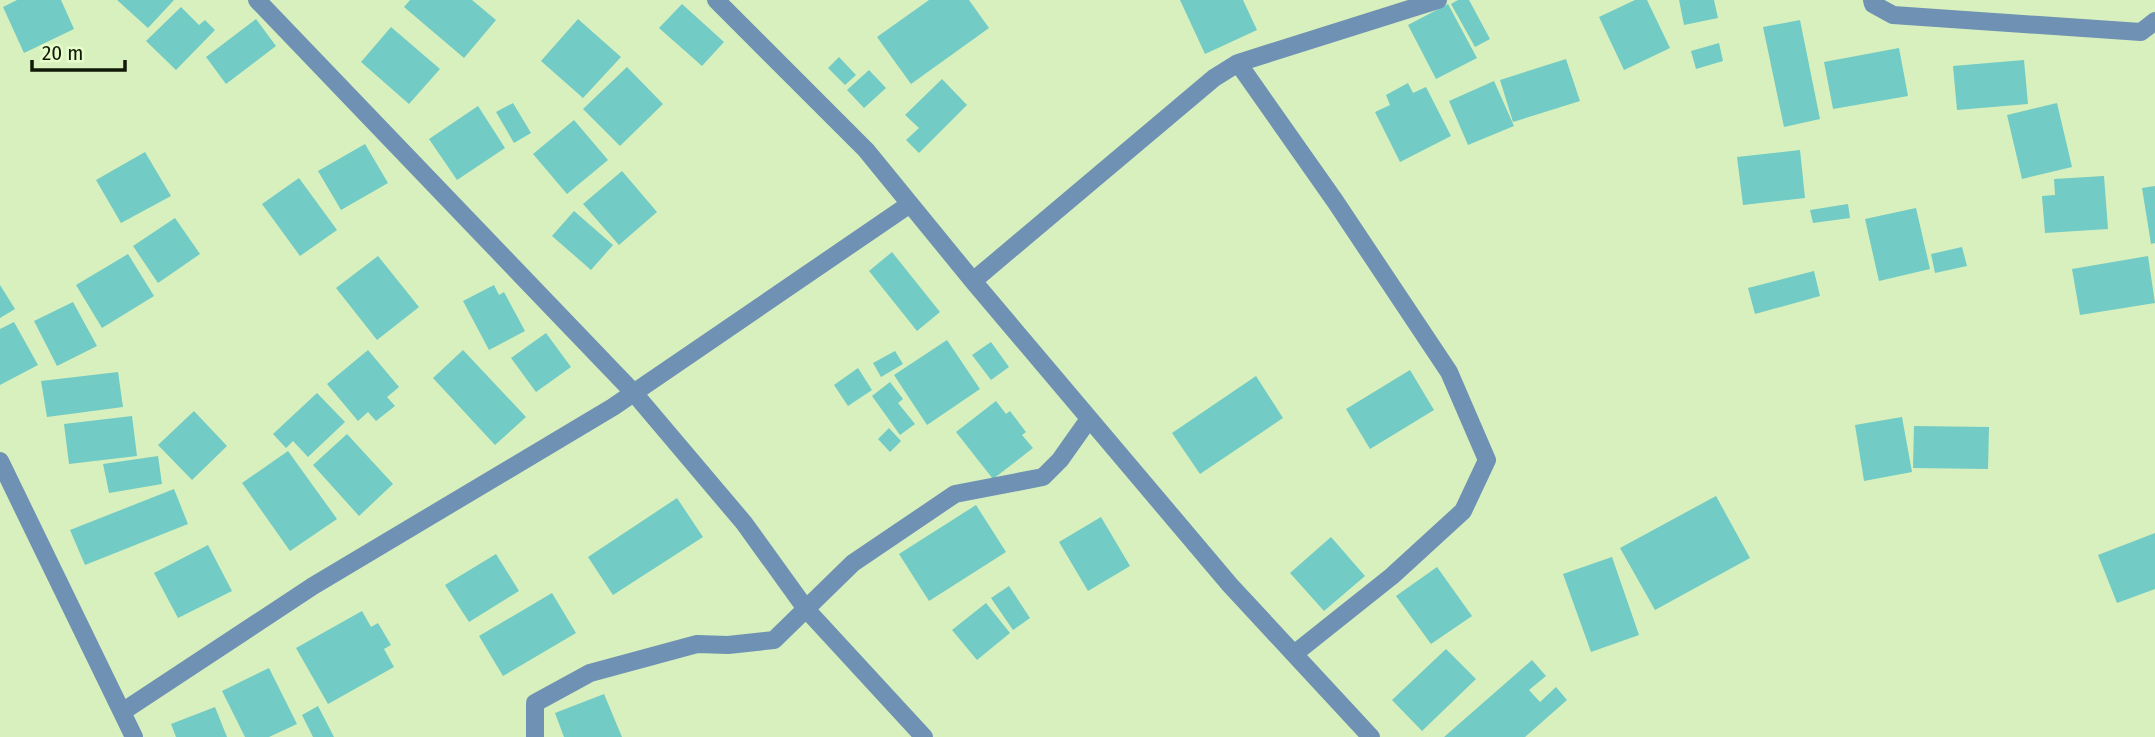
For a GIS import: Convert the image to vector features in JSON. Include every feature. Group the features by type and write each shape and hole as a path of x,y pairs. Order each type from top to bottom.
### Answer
{"street":[{"path":"257,0 634,393 744,523 806,609 924,737"},
{"path":"716,0 866,150 973,281 1230,584 1371,737"},
{"path":"973,281 1214,78 1238,63 1438,0"},
{"path":"1872,0 1873,4 1893,15 1919,17 2141,32 2155,21"},
{"path":"1238,63 1335,201 1449,372 1487,460 1463,511 1392,576 1294,654"},
{"path":"121,712 313,586 634,393 910,204"},
{"path":"535,737 535,703 590,673 697,644 728,645 774,640 853,563 955,494 1043,477 1060,460 1089,419"},
{"path":"0,461 134,737"}],"building":[{"path":"17,0 61,0 74,29 24,53 3,7"},
{"path":"117,0 174,0 148,28"},
{"path":"410,0 472,0 496,20 464,58 404,7"},
{"path":"929,0 969,0 989,28 911,84 877,37"},
{"path":"1180,0 1243,0 1257,30 1205,54"},
{"path":"1458,0 1469,0 1490,39 1475,47 1451,4"},
{"path":"1635,0 1647,0 1670,48 1624,70 1599,17"},
{"path":"1679,0 1714,0 1718,18 1684,25"},
{"path":"682,4 724,42 702,66 659,28"},
{"path":"1448,4 1477,58 1436,79 1408,25"},
{"path":"181,7 199,25 205,20 215,30 176,70 146,41"},
{"path":"256,19 276,46 226,84 206,57"},
{"path":"578,19 621,57 583,98 541,61"},
{"path":"1800,20 1820,119 1784,127 1763,27"},
{"path":"391,27 440,69 409,104 361,62"},
{"path":"1719,43 1723,61 1696,69 1691,51"},
{"path":"1899,48 1908,96 1833,109 1824,62"},
{"path":"839,57 856,75 845,85 828,68"},
{"path":"1566,59 1580,101 1513,122 1500,80"},
{"path":"2024,60 2028,104 1957,110 1953,66"},
{"path":"627,67 663,104 620,146 583,109"},
{"path":"869,70 886,88 864,108 847,90"},
{"path":"942,79 967,105 919,153 906,140 919,128 905,115"},
{"path":"1494,81 1514,126 1468,145 1449,101"},
{"path":"1408,83 1413,93 1426,87 1451,136 1400,162 1375,112 1390,105 1386,95"},
{"path":"513,103 531,133 514,143 496,112"},
{"path":"2057,103 2072,167 2022,179 2007,115"},
{"path":"478,106 505,148 457,180 429,139"},
{"path":"574,120 608,160 567,194 533,154"},
{"path":"365,144 388,183 341,210 318,171"},
{"path":"1800,150 1805,198 1743,205 1737,157"},
{"path":"145,152 171,196 121,223 96,180"},
{"path":"622,171 657,212 619,245 583,204"},
{"path":"2104,176 2108,229 2045,233 2042,196 2055,195 2054,179"},
{"path":"299,178 337,230 300,256 262,204"},
{"path":"2155,186 2155,243 2151,244 2142,188"},
{"path":"1848,204 1850,218 1813,223 1810,210"},
{"path":"1916,208 1930,269 1879,281 1865,219"},
{"path":"574,211 613,245 591,270 552,236"},
{"path":"175,218 200,254 158,283 133,246"},
{"path":"1962,247 1967,266 1935,273 1931,254"},
{"path":"892,252 940,312 917,331 869,271"},
{"path":"128,254 154,296 102,328 76,285"},
{"path":"378,256 419,307 377,340 336,288"},
{"path":"2148,256 2155,303 2080,315 2072,269"},
{"path":"1814,271 1820,296 1755,314 1748,288"},
{"path":"0,285 15,309 0,318"},
{"path":"494,285 499,295 504,292 525,331 489,350 463,301"},
{"path":"73,302 97,346 57,366 34,321"},
{"path":"14,322 38,365 0,385 0,329"},
{"path":"546,333 571,367 536,392 511,358"},
{"path":"947,340 980,389 927,425 894,375"},
{"path":"991,342 1009,367 991,380 972,355"},
{"path":"368,350 399,387 387,397 395,406 376,421 368,412 358,421 327,384"},
{"path":"463,350 526,417 495,445 433,378"},
{"path":"895,351 903,364 881,377 873,363"},
{"path":"858,368 872,390 848,406 834,385"},
{"path":"1410,370 1434,410 1370,449 1346,409"},
{"path":"118,372 123,407 47,417 41,381"},
{"path":"1256,376 1283,418 1200,474 1172,433"},
{"path":"890,382 903,399 898,403 915,424 900,435 872,396"},
{"path":"317,393 345,422 308,457 293,441 286,448 273,434"},
{"path":"996,401 1006,414 1010,411 1026,432 1022,435 1033,448 993,479 956,432"},
{"path":"194,411 227,446 192,480 158,445"},
{"path":"132,416 137,456 69,464 64,424"},
{"path":"1902,417 1912,472 1864,481 1855,425"},
{"path":"1914,426 1989,427 1988,469 1913,468"},
{"path":"889,428 901,441 890,452 878,439"},
{"path":"347,434 393,484 359,516 313,465"},
{"path":"288,451 337,519 290,551 242,483"},
{"path":"158,456 162,484 109,493 103,464"},
{"path":"174,489 188,524 85,565 70,530"},
{"path":"1716,496 1750,558 1655,610 1620,548"},
{"path":"677,498 703,537 613,595 588,557"},
{"path":"976,505 1006,552 929,601 899,554"},
{"path":"1101,517 1130,566 1088,591 1059,542"},
{"path":"2155,533 2155,589 2117,603 2098,555"},
{"path":"1331,537 1365,576 1324,611 1290,573"},
{"path":"208,545 232,591 178,618 154,573"},
{"path":"496,554 519,591 469,622 445,585"},
{"path":"1612,557 1639,635 1591,652 1563,574"},
{"path":"1437,567 1472,616 1431,644 1396,596"},
{"path":"1009,586 1030,618 1013,630 991,598"},
{"path":"552,593 576,633 503,676 479,636"},
{"path":"986,603 1010,633 977,660 952,630"},
{"path":"362,611 371,627 378,623 391,645 384,649 394,667 328,704 296,648"},
{"path":"1446,649 1476,679 1422,731 1392,700"},
{"path":"1532,660 1546,676 1529,690 1540,702 1556,687 1567,700 1525,737 1444,737"},
{"path":"269,668 297,724 269,737 245,737 222,691"},
{"path":"604,694 622,737 564,737 555,713"},
{"path":"318,706 334,737 313,737 302,715"},
{"path":"215,707 227,737 176,737 171,724"}]}
